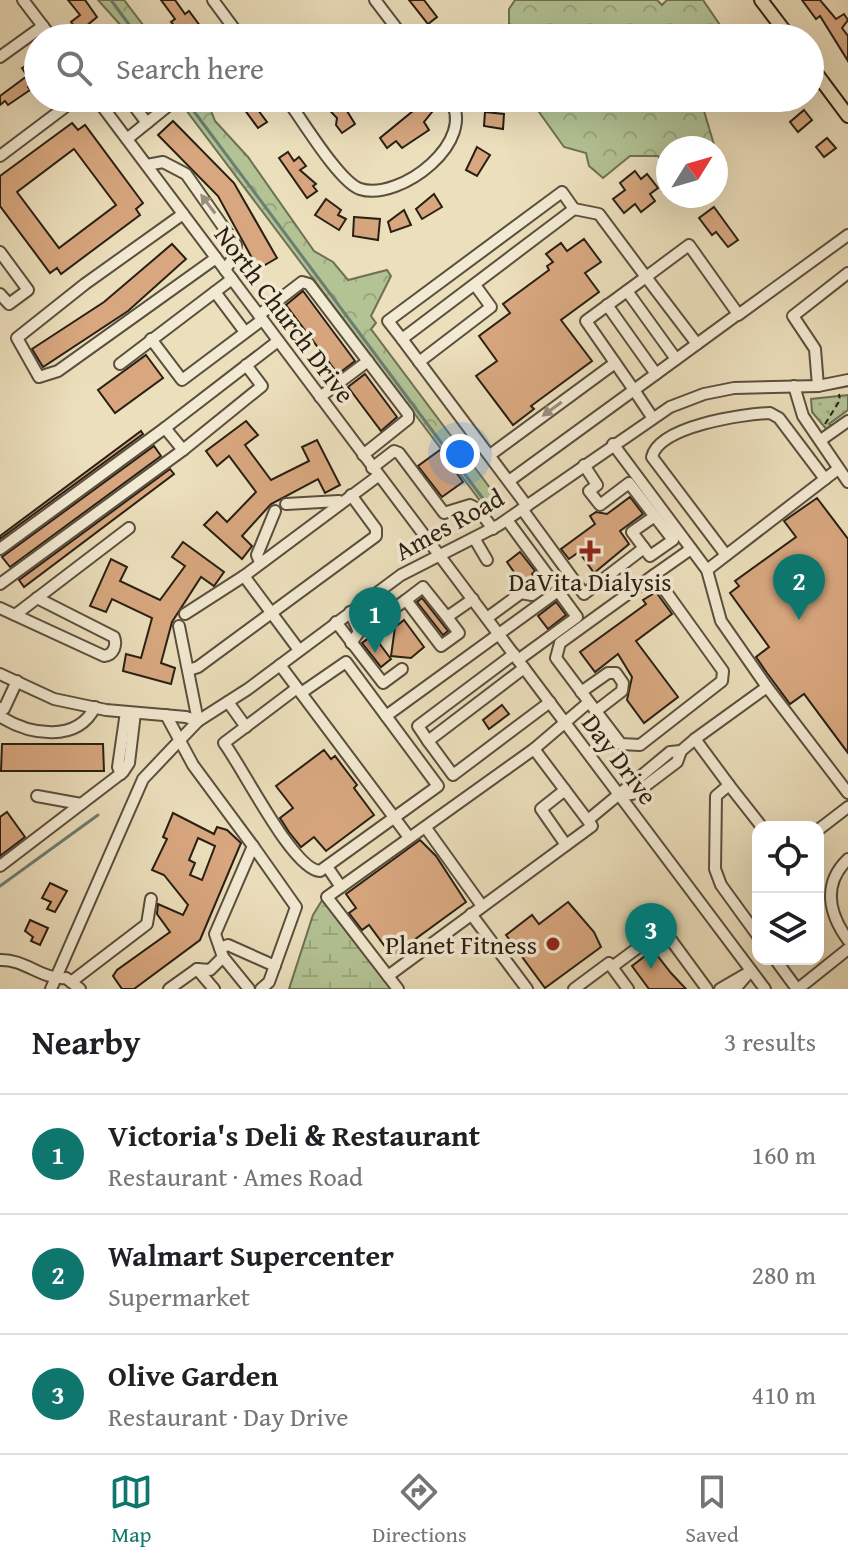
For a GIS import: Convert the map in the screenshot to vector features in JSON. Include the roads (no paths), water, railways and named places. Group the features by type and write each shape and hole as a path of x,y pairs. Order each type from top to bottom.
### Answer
{"main road":[{"path":"761,0 779,24"},
{"path":"824,84 848,116"}],"street":[{"path":"23,0 41,24"},
{"path":"213,0 231,24"},
{"path":"375,0 393,24"},
{"path":"0,57 24,40"},
{"path":"0,156 58,112"},
{"name":"North Church Drive","path":"107,112 439,556"},
{"path":"139,112 147,123"},
{"path":"127,139 160,112"},
{"path":"296,112 341,172 358,189 385,192 432,162 453,139 458,125 455,112"},
{"path":"120,364 215,292 228,275 235,255 236,245 195,186 176,166 163,162 147,165"},
{"path":"644,548 584,594 524,508 509,481 388,321 562,192 574,209 599,214 697,344"},
{"path":"402,339 574,209"},
{"path":"183,214 17,338 39,377 58,371 216,258"},
{"path":"509,481 848,235"},
{"path":"652,417 586,321 689,245 738,315"},
{"path":"0,252 28,290 9,304 0,294"},
{"path":"818,386 815,349 793,316 848,273"},
{"path":"151,339 182,380 245,332 302,282 309,284 408,414 408,419 363,455"},
{"path":"419,362 491,307 475,285"},
{"path":"627,291 676,359"},
{"path":"215,292 245,332"},
{"path":"607,305 656,374"},
{"path":"0,549 278,341"},
{"path":"320,397 368,361"},
{"path":"490,455 615,363"},
{"path":"0,584 183,450 262,386 246,365"},
{"name":"Ames Road","path":"53,984 143,779 198,721 280,665 401,575 493,529 652,417 704,394 751,386 818,386 848,380"},
{"path":"794,386 803,416 848,482"},
{"path":"726,555 652,457 655,449 698,425 770,413 779,418 825,479"},
{"path":"821,440 848,421"},
{"path":"165,428 183,450"},
{"path":"613,444 707,570 721,621 848,793"},
{"path":"185,614 244,576 351,495 394,451 399,453 444,513 470,505 478,509 493,529"},
{"path":"584,465 597,485 589,491 600,505 629,483 655,516 673,540 650,556 632,532 655,516"},
{"path":"707,570 838,469"},
{"path":"189,670 376,536 376,529 351,495"},
{"path":"286,504 341,501"},
{"path":"260,562 257,555 275,511"},
{"path":"487,618 521,593 532,595 552,581 507,520"},
{"path":"15,615 129,528"},
{"path":"474,538 487,560"},
{"path":"654,575 723,671 722,681 640,745 621,744 556,658 560,643 654,575 691,549"},
{"name":"Day Drive","path":"439,556 765,989"},
{"path":"244,576 299,650"},
{"path":"373,595 386,614 423,587 459,633 441,646 406,600"},
{"path":"386,716 558,591 577,617 519,661 428,741"},
{"path":"0,608 104,656 111,654 115,647 114,637 37,598"},
{"path":"447,617 473,599"},
{"path":"350,612 359,632 351,643"},
{"path":"336,622 383,683 402,669"},
{"path":"0,674 54,699 198,721 179,626"},
{"path":"519,661 418,726 453,775 550,702"},
{"path":"346,662 438,786 328,868 316,871 306,868 224,743 299,690 346,662"},
{"path":"280,665 408,836"},
{"path":"426,828 534,749 565,722 622,691 623,683 616,673 608,673 581,692"},
{"path":"17,681 1,713 18,727 43,733 62,732 89,719 95,707"},
{"path":"588,820 620,796 636,793 677,762 681,751 695,739 767,687"},
{"path":"228,702 246,727"},
{"path":"0,866 121,774 129,763 130,712"},
{"path":"166,715 193,765 296,907 269,982 261,989"},
{"path":"695,739 757,821"},
{"path":"388,976 592,826 534,749"},
{"path":"729,785 716,796 715,869 721,885 752,928"},
{"path":"565,790 541,809 566,845"},
{"path":"37,796 81,804"},
{"path":"824,825 848,807"},
{"path":"398,989 327,897 423,825 482,906"},
{"path":"249,989 221,952 215,934 253,846"},
{"path":"848,859 831,887 834,919 848,940"},
{"path":"328,868 341,887"},
{"path":"0,960 14,959 53,984 66,978 76,986 147,924 151,899"},
{"path":"471,914 527,989"},
{"path":"612,967 663,929 707,989"},
{"path":"169,989 197,969 210,970 228,945 275,966"},
{"path":"779,965 797,989 848,949"},
{"path":"574,989 609,963 628,989"},
{"path":"197,969 214,989"},
{"path":"720,989 751,971"},
{"path":"735,989 751,971"}],"waterway":[{"path":"111,0 129,24"},
{"path":"194,112 487,504"},
{"path":"0,886 98,815"}],"place":[{"name":"DaVita Dialysis","path":"590,551"},
{"name":"Walmart Supercenter","path":"799,620"},
{"name":"Victoria's Deli & Restaurant","path":"375,653"},
{"name":"Planet Fitness","path":"553,944"},
{"name":"Olive Garden","path":"651,969"}]}
